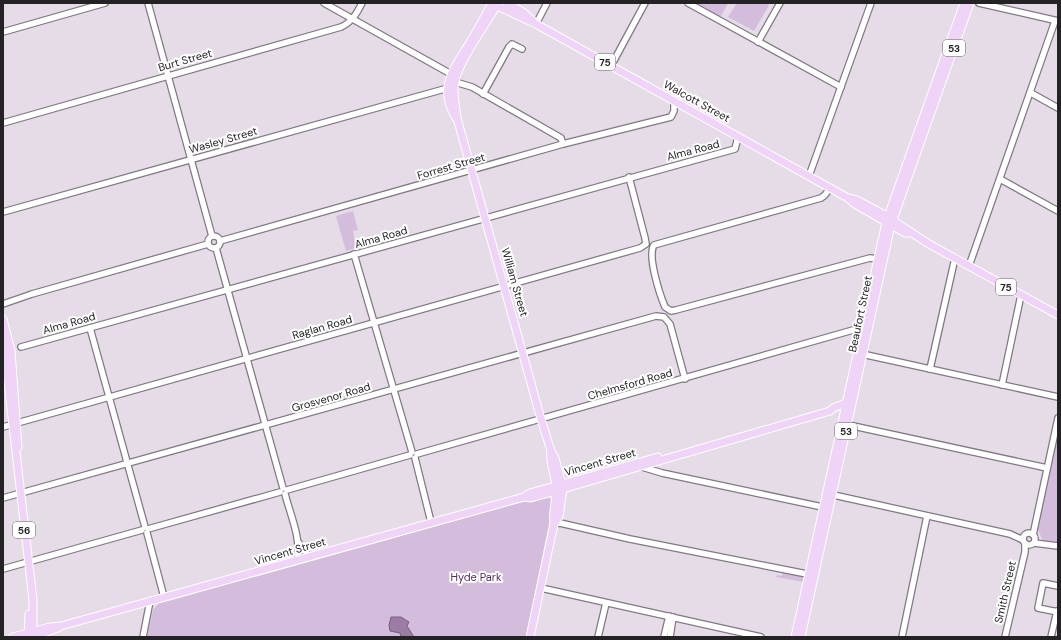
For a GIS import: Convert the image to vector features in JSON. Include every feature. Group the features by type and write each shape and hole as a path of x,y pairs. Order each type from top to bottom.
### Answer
{"main road":[{"name":"Walcott Street","path":"507,3 523,12 536,24"},
{"name":"Beaufort Street","path":"801,637 812,575 844,424 862,354 864,334 878,259 889,221 964,3"},
{"name":"Beaufort Street","path":"846,416 846,404 864,334 889,221 970,3"},
{"name":"Walcott Street","path":"495,4 536,24 848,198 857,200 889,221 904,233 911,233 1058,315"},
{"name":"William Street","path":"456,118 450,109 448,88 451,74 495,4"},
{"name":"William Street","path":"495,4 460,68 455,82 456,118 551,451 550,459 559,488 559,517 554,524 530,637"},
{"name":"56","path":"3,319 28,562 31,635"},
{"name":"56","path":"3,342 7,353"},
{"name":"Vincent Street","path":"13,637 50,632 61,626 524,497 530,493 559,488 661,462 682,453 830,411 833,408 846,404"},
{"path":"830,411 846,416"},
{"name":"Vincent Street","path":"559,488 677,452 682,453"},
{"name":"Beaufort Street","path":"796,637 812,575"}],"street":[{"path":"3,32 105,3"},
{"path":"148,3 212,236"},
{"path":"324,3 451,74"},
{"name":"Burt Street","path":"3,122 334,30 347,24 362,3"},
{"path":"536,24 547,3"},
{"path":"611,66 644,3"},
{"path":"688,3 841,87"},
{"path":"758,42 780,3"},
{"path":"809,176 871,3"},
{"path":"969,266 1056,21 979,3"},
{"path":"483,94 509,47 512,44 522,49"},
{"path":"455,82 472,87 561,138 563,144"},
{"name":"Wasley Street","path":"3,212 448,88"},
{"path":"1031,93 1058,108"},
{"name":"Forrest Street","path":"220,240 472,171 563,144 671,117 674,112 674,101"},
{"name":"Alma Road","path":"21,347 629,177 735,149 738,137"},
{"name":"Raglan Road","path":"3,427 640,248 646,244 629,177"},
{"path":"1000,179 1058,211"},
{"path":"830,188 821,198 659,243 652,249 651,258 664,304 668,309 676,310 863,259 878,259"},
{"path":"212,236 217,237 220,240 220,244 216,248"},
{"path":"208,244 208,241 212,236"},
{"path":"3,304 11,300 208,244 216,248 298,541 299,553 297,560"},
{"path":"354,254 413,455 431,522"},
{"path":"930,369 955,258"},
{"path":"1002,385 1021,295"},
{"path":"3,300 11,300"},
{"name":"Grosvenor Road","path":"3,498 656,316 664,317 670,324 685,379"},
{"path":"90,328 164,597"},
{"name":"Chelmsford Road","path":"3,570 849,332 864,334"},
{"path":"862,354 1058,397"},
{"path":"844,424 1047,468 1058,418"},
{"path":"657,472 658,466 661,462"},
{"path":"642,467 657,472 826,508"},
{"name":"Smith Street","path":"1005,637 1025,552 1035,523 1047,468"},
{"path":"829,494 1058,546"},
{"path":"902,637 927,516"},
{"path":"554,524 560,523 812,575"},
{"path":"298,541 309,557"},
{"path":"1051,637 1057,612 1038,608 1043,583 1058,586"},
{"path":"541,588 761,637"},
{"path":"143,637 150,601"},
{"path":"598,637 606,602"},
{"path":"664,637 671,617"},
{"path":"670,637 671,617"}],"green space":[{"path":"688,3 728,3 719,20"},
{"path":"737,3 765,3 769,5 754,31 728,17"},
{"path":"353,211 358,230 353,231 356,248 346,251 336,216"},
{"path":"1058,418 1058,546 1044,543 1035,523"},
{"name":"Hyde Park","path":"548,497 552,500 552,508 526,637 147,637 153,610 158,604 519,503"},
{"path":"783,572 805,575 804,582 776,577 777,575 782,576"}],"shaded area":[{"path":"391,617 401,617 409,622 407,626 414,637 401,637 400,633 390,631 389,625"}]}
